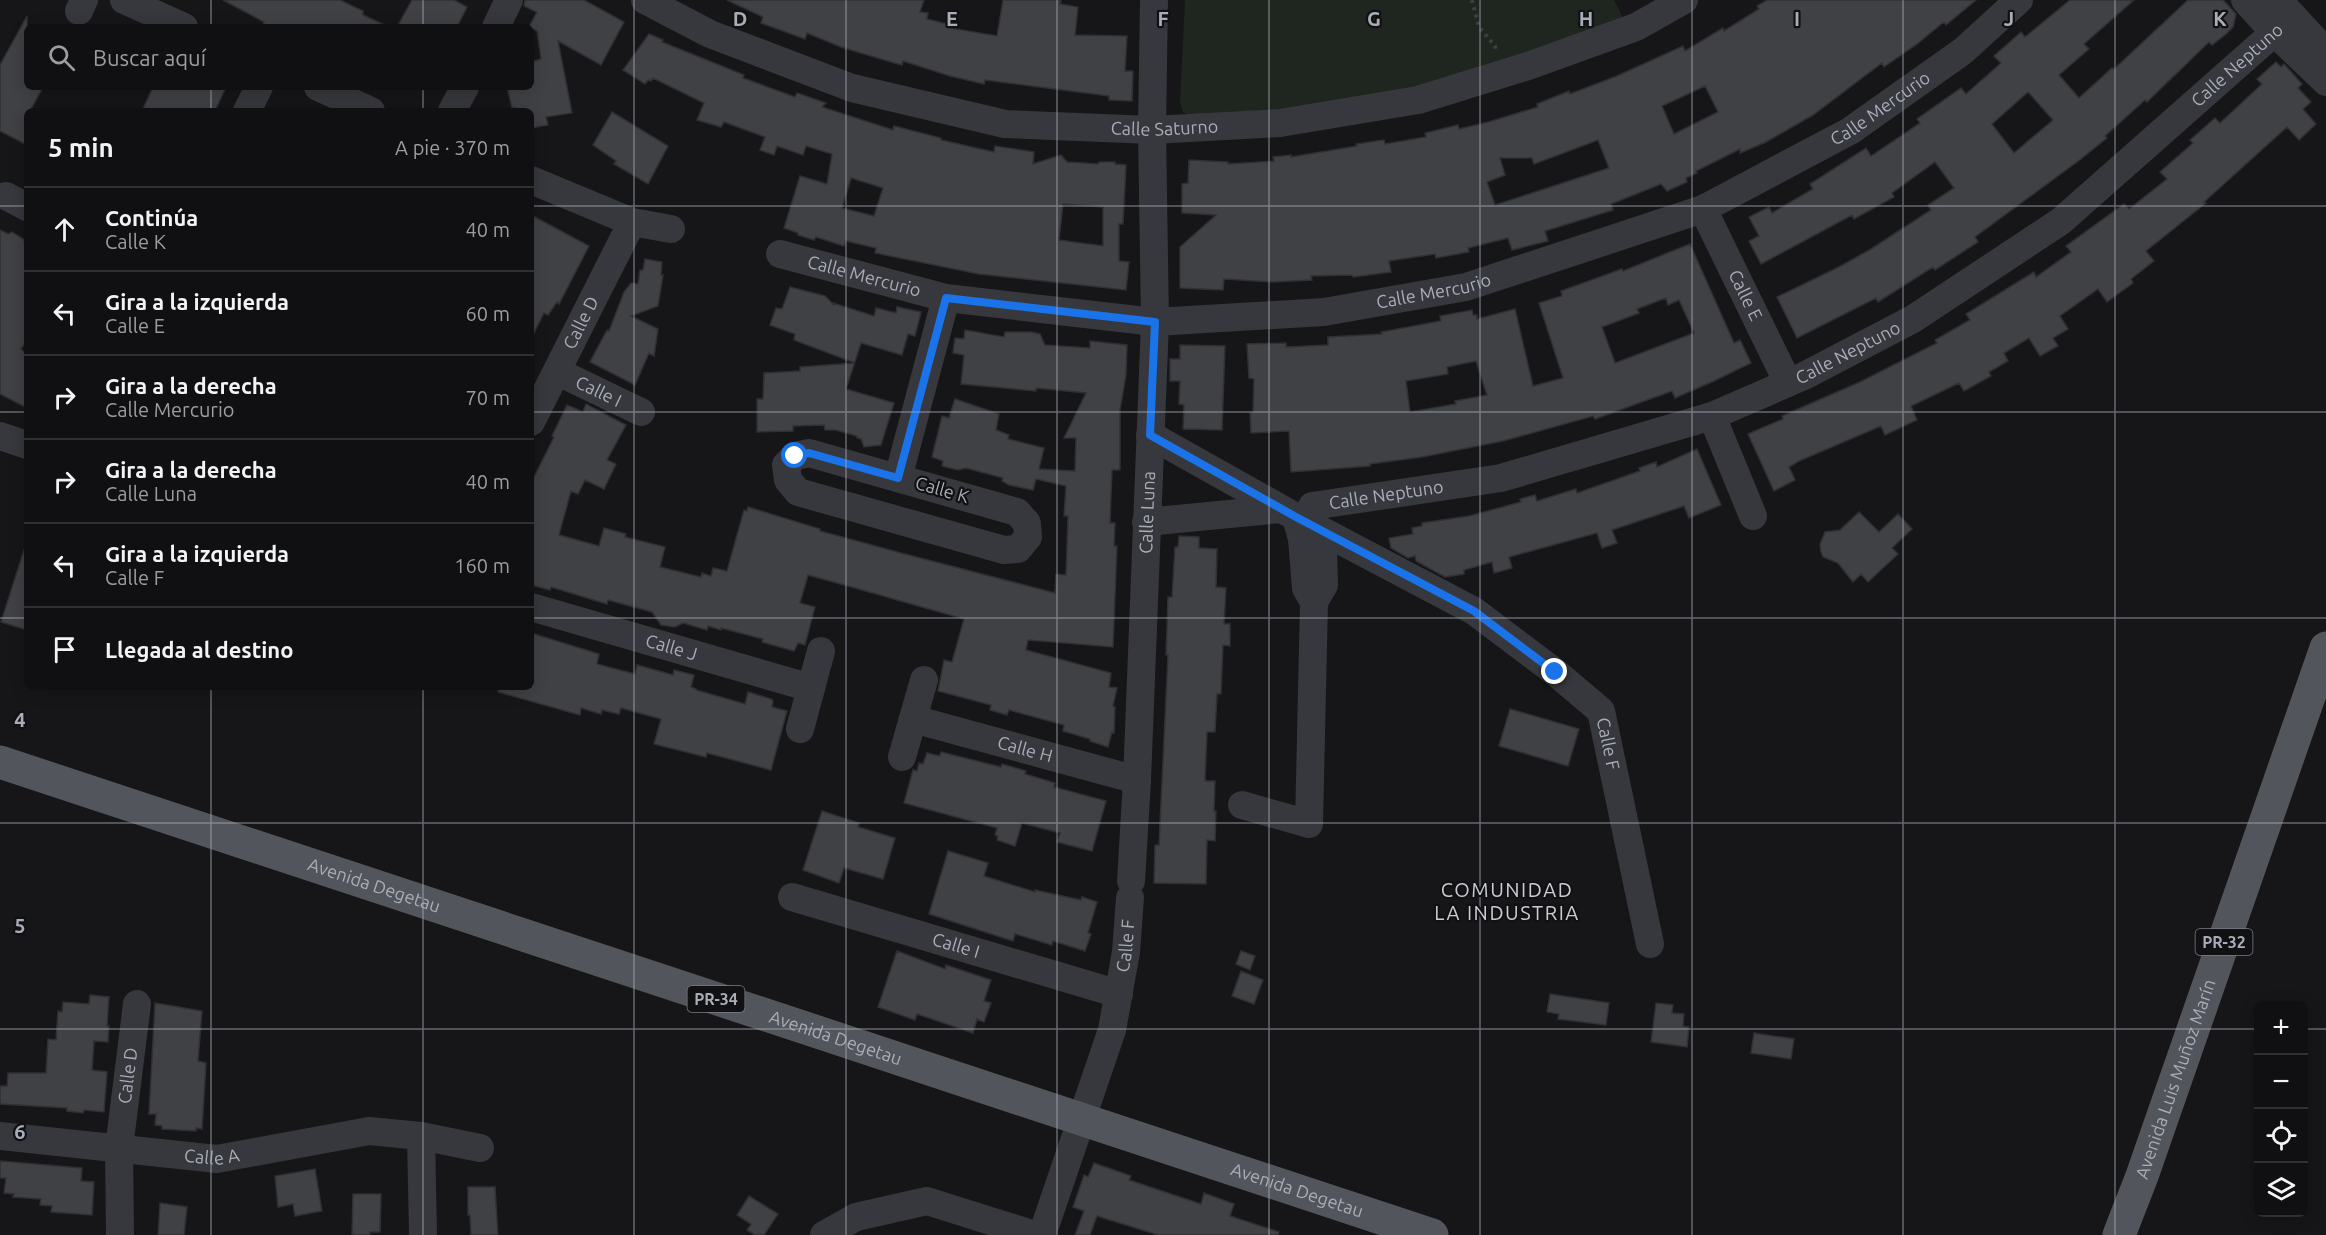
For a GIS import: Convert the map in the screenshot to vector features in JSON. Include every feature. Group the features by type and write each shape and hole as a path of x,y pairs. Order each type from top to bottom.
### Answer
{"main road":[{"name":"Avenida Luis Muñoz Marín","path":"2143,1235 2266,879 2319,711 2326,648"},
{"name":"Avenida Luis Muñoz Marín","path":"2119,1235 2319,711"},
{"name":"Avenida Degetau","path":"0,762 1432,1235"}],"street":[{"path":"124,0 177,24"},
{"path":"497,24 509,0"},
{"name":"Calle Saturno","path":"645,0 710,34 852,88 1005,124 1152,129 1280,123 1418,100 1502,74 1636,27 1684,0"},
{"name":"Calle Luna","path":"1130,889 1137,780 1155,322 1152,129 1154,0"},
{"name":"Calle Mercurio","path":"780,254 946,298 1155,322 1324,312 1466,287 1703,209 1850,131 1963,51 2019,0"},
{"path":"2245,0 2282,16 2326,52"},
{"path":"2282,16 2326,82"},
{"name":"Calle Neptuno","path":"1146,522 1296,511 1501,478 1712,416 1788,383 1913,319 2061,221 2282,16"},
{"path":"249,108 258,90"},
{"path":"325,90 365,108"},
{"path":"454,108 463,90"},
{"path":"534,181 632,222 671,229"},
{"name":"Calle E","path":"1703,209 1788,383"},
{"name":"Calle D","path":"534,416 632,222"},
{"path":"898,478 946,298"},
{"name":"Calle I","path":"558,372 641,412"},
{"path":"1712,416 1753,516"},
{"name":"Calle F","path":"1150,435 1296,511 1332,536 1474,611 1555,672 1601,711 1650,944"},
{"path":"0,436 24,444"},
{"name":"Calle K","path":"809,453 898,478 1017,512 1027,523 1028,537 1018,549 1004,550 798,492 788,480 786,465 795,456 809,453"},
{"path":"1296,511 1302,539 1306,588 1314,602"},
{"path":"1242,805 1309,824 1314,602 1324,585 1323,549 1332,536"},
{"name":"Calle J","path":"534,608 811,688"},
{"path":"800,729 821,651"},
{"path":"902,757 924,680"},
{"name":"Calle H","path":"913,719 1137,780"},
{"name":"Calle F","path":"1042,1235 1112,1030 1126,952 1130,889"},
{"name":"Calle I","path":"792,897 1119,994"},
{"name":"Calle D","path":"120,1235 119,1148 137,1004"},
{"name":"Calle A","path":"0,1136 218,1159 369,1131 421,1136 480,1148"},
{"path":"421,1136 423,1235"},
{"path":"824,1235 855,1217 927,1201 1035,1235"}],"path":[{"path":"1472,0 1479,27 1495,46 1502,74"}],"shaded area":[{"path":"1185,0 1614,0 1623,18 1441,82 1286,109 1189,115 1183,112 1180,103"}],"building":[{"path":"223,0 340,0 382,24 263,24 264,22"},
{"path":"412,0 454,0 467,7 458,24 399,24"},
{"path":"525,0 584,0 624,22 601,65 558,41 572,113 546,117 548,125 534,127 534,108 512,108 508,90 534,90 534,61 541,59 537,31 534,30 534,24 531,24 537,12 524,6"},
{"path":"727,0 924,0 920,12 928,13 927,19 951,25 950,28 997,36 1003,0 1061,0 1060,4 1078,7 1075,35 1127,36 1125,71 1133,71 1132,101 1109,100 1109,96 985,80 984,84 903,61 902,65 841,47 807,33 805,39 761,23 763,17"},
{"path":"1767,0 1976,0 1946,25 1944,22 1884,67 1882,63 1813,115 1766,142 1740,153 1740,149 1696,171 1697,173 1686,178 1687,182 1667,191 1661,184 1611,204 1613,210 1545,231 1548,241 1512,250 1508,238 1468,248 1469,252 1436,258 1435,254 1389,261 1391,272 1353,277 1352,275 1311,276 1312,280 1273,282 1224,279 1223,290 1180,288 1180,247 1216,215 1182,213 1182,184 1188,183 1189,160 1228,162 1228,164 1274,161 1273,157 1291,155 1291,157 1384,140 1385,144 1426,137 1425,133 1458,125 1459,129 1488,122 1538,107 1537,104 1617,76 1683,46 1685,51 1723,28 1724,31 1759,9 1757,6","holes":["1705,86 1718,112 1674,134 1662,106","1598,140 1609,168 1495,205 1487,182 1505,175 1500,158 1532,158 1534,164"]},
{"path":"2070,0 2134,0 2084,44 2089,49 2059,75 2079,98 2112,68 2114,69 2188,0 2223,0 2236,14 2233,27 2226,34 2212,45 2209,42 2147,102 2145,100 2105,136 2107,138 1975,237 1978,242 1935,270 1933,267 1878,302 1876,298 1797,338 1777,297 1871,249 1931,210 1928,205 1954,188 1935,162 1892,193 1894,197 1854,219 1852,215 1761,264 1749,241 1759,236 1749,217 1769,207 1772,213 1813,189 1810,184 1866,148 1871,156 1920,123 1917,119 1961,88 1966,94 2001,63 1994,56 2021,32 2025,37","holes":["2028,92 2053,120 2014,153 1992,124"]},
{"path":"27,16 27,24 24,24 24,90 41,90 32,108 24,108 24,143 0,131 0,65"},
{"path":"649,34 663,40 662,42 744,75 743,78 795,97 797,93 826,103 822,107 893,130 894,126 994,152 995,146 1034,152 1033,164 1061,155 1067,162 1098,164 1099,162 1115,162 1115,164 1126,165 1123,224 1119,224 1119,261 1129,262 1126,290 979,274 875,253 876,248 846,241 844,246 816,237 814,240 798,235 784,228 800,176 827,184 832,154 806,146 803,155 777,146 774,155 760,150 765,137 724,122 721,127 697,120 704,103 653,78 645,84 623,70","holes":["851,178 883,188 874,216 842,208","1063,204 1103,207 1103,246 1059,240"]},
{"path":"2276,62 2281,67 2284,64 2302,84 2298,88 2311,102 2303,109 2316,124 2299,140 2287,127 2204,202 2206,203 2146,251 2154,261 2131,279 2133,283 2107,302 2098,289 2060,316 2068,329 2053,338 2058,346 2040,356 2029,338 2004,353 2008,361 1989,372 1991,376 1964,391 1959,383 1911,406 1917,420 1885,435 1881,426 1799,461 1789,467 1795,480 1774,491 1748,434 1937,343 1935,340 1970,320 1966,314 2034,272 2036,277 2071,252 2066,246 2124,204 2129,209 2167,179 2160,172 2193,143 2190,140 2215,118 2220,123 2262,84 2257,79"},
{"path":"152,90 225,90 216,108 143,108"},
{"path":"612,112 668,146 648,184 614,164 616,161 593,145"},
{"path":"534,217 589,246 559,304 557,302 548,315 544,313 534,333"},
{"path":"0,230 8,234 12,232 24,239 24,345 21,349 24,352 24,406 0,394"},
{"path":"1690,244 1734,343 1740,340 1751,363 1675,398 1672,391 1595,419 1593,416 1503,441 1422,457 1370,464 1370,466 1291,472 1289,431 1251,433 1250,413 1253,412 1254,379 1249,378 1247,344 1286,343 1286,347 1328,345 1328,337 1382,334 1381,332 1441,321 1440,316 1472,310 1473,315 1477,315 1477,319 1515,309 1533,386 1563,378 1539,303 1562,296 1561,291 1622,269 1623,271","holes":["1666,298 1668,305 1679,300 1694,333 1615,363 1602,327 1639,313 1637,309","1476,361 1487,395 1455,401 1456,404 1410,412 1406,381 1448,374 1447,367"]},
{"path":"645,259 662,262 661,275 663,275 658,306 631,316 658,329 654,356 649,353 635,385 590,362 607,330 609,331 624,292 631,283 638,284 640,270 643,270"},
{"path":"790,287 825,296 833,304 874,316 876,308 896,313 897,307 921,312 915,336 908,334 902,355 861,343 855,363 794,340 795,334 770,325 776,308 782,309"},
{"path":"965,330 1004,337 1005,332 1031,332 1040,334 1045,345 1090,348 1090,341 1127,345 1126,375 1120,410 1120,470 1112,470 1110,523 1115,523 1114,546 1117,546 1113,647 1028,640 1026,650 1111,673 1109,687 1117,688 1113,706 1115,707 1114,733 1112,732 1108,747 1063,731 1064,725 1009,710 1007,715 990,710 991,705 938,691 944,660 952,662 964,619 855,588 808,575 800,603 815,607 805,645 798,643 794,651 762,642 763,639 721,628 721,630 708,626 707,630 683,623 675,627 661,625 652,612 608,600 607,604 551,587 550,590 534,586 534,477 567,405 583,412 586,404 626,425 607,460 616,464 604,489 585,480 578,494 571,491 559,535 599,546 604,528 626,534 625,537 665,547 660,567 701,577 702,573 711,576 713,568 727,571 744,510 747,511 748,507 820,529 820,531 1055,593 1056,574 1066,575 1068,516 1064,516 1066,486 1036,479 1033,490 1009,485 1002,481 1003,478 966,468 958,470 942,466 943,461 932,457 942,416 949,418 955,399 999,414 996,430 1009,435 1008,439 1044,448 1039,469 1075,471 1076,438 1064,438 1086,393 961,384 964,355 953,353 955,338 964,339"},
{"path":"1180,345 1225,346 1222,430 1183,429 1184,405 1179,404 1180,381 1170,381 1170,359 1180,359"},
{"path":"854,363 846,389 894,403 881,445 864,447 857,436 836,430 825,430 824,425 793,426 793,431 757,432 757,399 763,399 764,373 800,371 800,367"},
{"path":"1697,449 1721,505 1689,518 1684,506 1612,530 1617,543 1602,548 1597,533 1509,557 1512,568 1494,573 1492,562 1464,570 1464,574 1445,577 1416,561 1415,556 1408,558 1391,548 1389,538 1413,534 1412,528 1422,526 1422,523 1469,516 1521,502 1520,499 1535,495 1537,501 1576,489 1577,493 1640,471 1639,468 1656,462 1657,467"},
{"path":"1859,512 1879,532 1898,514 1912,529 1892,548 1898,554 1868,582 1861,574 1853,582 1838,563 1823,557 1821,552 1820,544 1825,532 1840,530"},
{"path":"1179,536 1199,537 1199,548 1217,549 1216,587 1226,588 1224,624 1230,624 1230,646 1223,645 1221,694 1217,694 1215,732 1207,732 1205,781 1215,781 1214,811 1216,811 1215,841 1207,840 1206,884 1154,883 1155,845 1159,845 1168,655 1166,655 1168,597 1172,597 1175,547 1178,547"},
{"path":"24,550 24,629 1,622"},
{"path":"534,634 599,654 597,664 635,674 637,665 673,675 674,670 694,675 691,687 696,690 745,704 748,692 771,699 772,707 787,711 771,770 707,753 706,757 654,744 661,719 621,708 619,714 602,710 601,714 581,708 580,715 498,692 498,690 534,690"},
{"path":"1510,709 1579,729 1568,766 1499,746"},
{"path":"941,752 1026,771 1025,774 1055,783 1054,787 1106,801 1092,851 1057,842 1060,833 1022,823 1015,846 997,840 998,836 995,835 997,828 904,803 913,770 917,771 919,763 923,764 927,753 940,756"},
{"path":"822,811 859,823 858,827 895,838 883,879 844,868 839,883 803,870"},
{"path":"948,851 988,863 984,876 1035,892 1035,890 1081,900 1082,897 1097,902 1085,951 1053,941 1052,945 1015,934 1013,941 929,914"},
{"path":"897,951 945,969 946,965 991,980 984,1001 991,1003 984,1022 977,1019 973,1033 917,1014 915,1020 878,1007"},
{"path":"1241,951 1255,956 1250,970 1236,964"},
{"path":"1241,971 1263,980 1254,1004 1232,996"},
{"path":"1550,994 1609,1003 1606,1025 1558,1019 1559,1014 1547,1012"},
{"path":"90,995 109,997 108,1042 94,1041 92,1070 107,1072 104,1112 84,1110 83,1113 67,1111 67,1108 0,1104 0,1086 7,1086 8,1073 46,1073 48,1039 56,1040 58,1011 62,1012 63,1002 89,1004"},
{"path":"155,1003 202,1011 198,1061 206,1063 202,1129 196,1128 196,1131 162,1129 162,1126 155,1125 156,1114 149,1114"},
{"path":"1656,1003 1673,1005 1672,1013 1684,1014 1683,1026 1689,1027 1687,1047 1651,1042"},
{"path":"1754,1033 1794,1039 1791,1059 1751,1053"},
{"path":"0,1161 82,1168 81,1181 94,1182 92,1215 51,1212 52,1206 40,1205 41,1199 13,1197 14,1194 4,1193 6,1178 0,1178"},
{"path":"1094,1163 1131,1176 1129,1180 1201,1204 1204,1193 1234,1204 1230,1216 1279,1232 1278,1235 1158,1235 1097,1216 1090,1235 1075,1235 1084,1211 1073,1207 1084,1175 1088,1177"},
{"path":"315,1169 322,1211 295,1216 293,1204 278,1207 275,1176"},
{"path":"468,1187 495,1187 498,1235 471,1235"},
{"path":"353,1194 381,1194 380,1232 370,1232 370,1235 352,1235"},
{"path":"749,1196 778,1214 764,1235 755,1235 747,1230 751,1224 737,1215"},
{"path":"160,1203 187,1207 184,1235 158,1235"}],"district":[{"name":"COMUNIDAD LA INDUSTRIA","path":"1507,902"}],"route":[{"path":"795,456 809,453 898,478 946,298 1155,322 1150,435 1296,517 1474,611 1555,672"}]}
